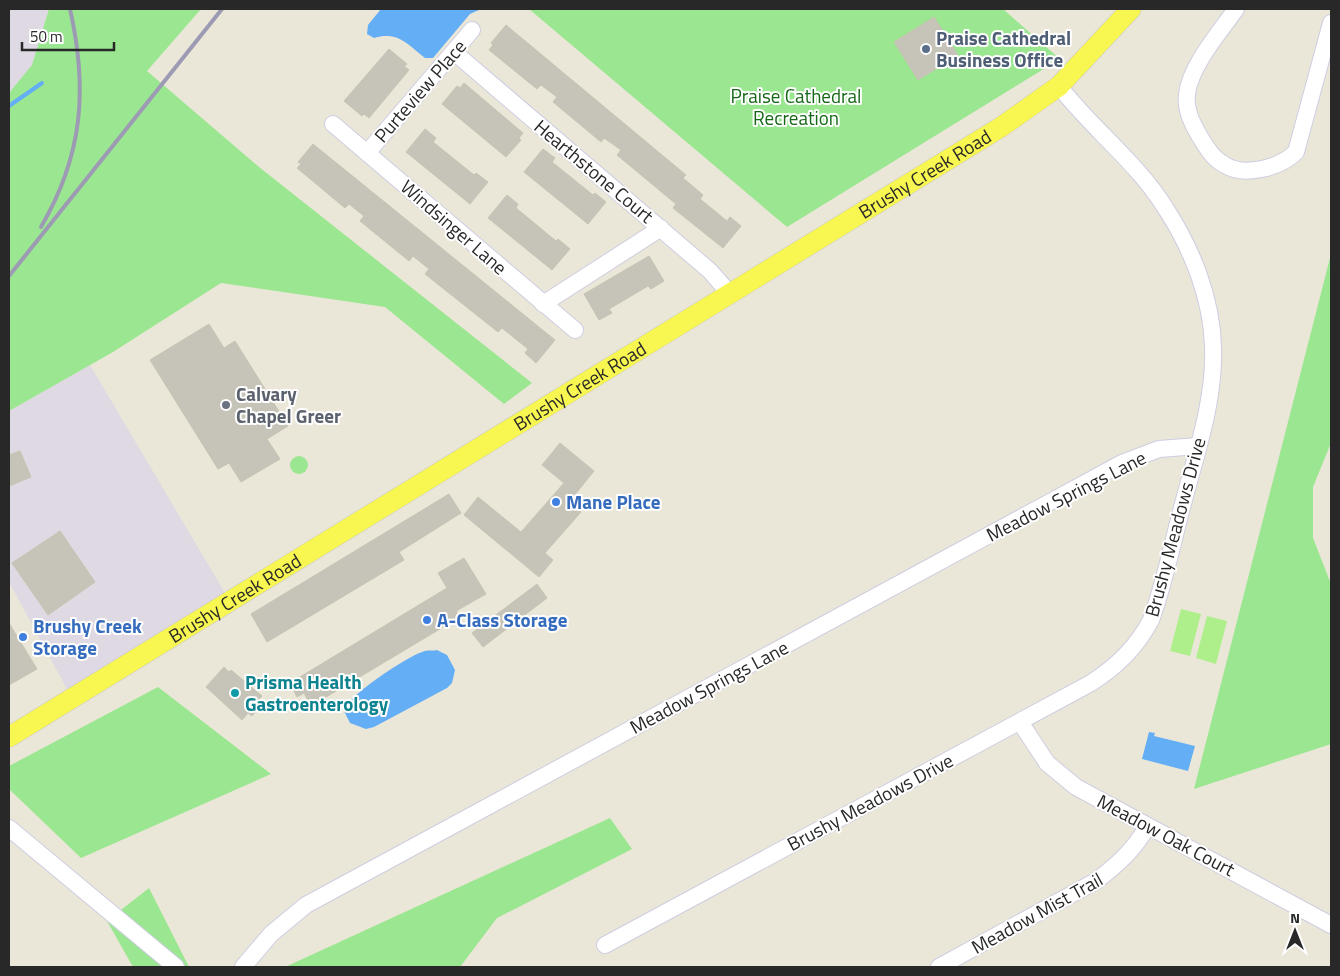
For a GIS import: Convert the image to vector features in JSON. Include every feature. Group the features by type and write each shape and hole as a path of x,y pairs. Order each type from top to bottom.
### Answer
{"main road":[{"name":"Brushy Creek Road","path":"9,737 1001,127 1059,86 1131,9"}],"street":[{"path":"1236,9 1194,70 1188,84 1187,99 1190,118 1210,152 1224,165 1237,170 1252,170 1271,166 1296,152 1331,23"},
{"name":"Purteview Place","path":"367,153 472,30"},
{"name":"Hearthstone Court","path":"454,52 661,228 710,271 730,294"},
{"name":"Brushy Meadows Drive","path":"606,945 1020,722 1104,674 1128,654 1143,636 1156,606 1198,446 1209,392 1213,348 1209,313 1194,263 1177,227 1153,190 1072,103 1059,86"},
{"name":"Windsinger Lane","path":"333,124 575,330"},
{"path":"543,304 661,228"},
{"name":"Meadow Springs Lane","path":"242,967 270,934 306,905 1122,463 1159,449 1198,446"},
{"name":"Meadow Oak Court","path":"1020,722 1037,751 1058,774 1147,827 1331,925"},
{"name":"Meadow Mist Trail","path":"939,967 1096,881 1117,865 1136,845 1147,827"},
{"path":"9,828 176,967"}],"shaded area":[{"path":"9,9 49,9 32,65 9,93"},
{"path":"90,365 225,593 68,691 9,582 9,411"}],"green space":[{"path":"49,9 201,9 147,71 259,167 532,383 504,404 385,307 221,283 113,352 9,411 9,93 32,65"},
{"name":"Praise Cathedral Recreation","path":"529,9 1003,9 1060,59 787,227"},
{"path":"1331,254 1331,443 1313,487 1313,538 1331,584 1331,744 1194,789"},
{"path":"299,456 305,459 308,465 305,471 299,474 293,471 290,465 293,459"},
{"path":"1181,609 1201,614 1190,656 1170,651"},
{"path":"1207,616 1227,621 1216,664 1196,658"},
{"path":"158,687 271,774 81,858 9,789 9,766"},
{"path":"610,818 632,849 497,918 460,967 285,967"},
{"path":"149,888 189,967 133,967 107,921"}],"water":[{"path":"381,9 481,9 470,14 433,58 425,58 402,40 390,36 374,38 367,34 368,25"},
{"path":"437,650 447,655 455,670 452,683 447,688 374,727 366,729 350,723 344,711 348,704 367,686 417,654"},
{"path":"1149,732 1155,733 1154,736 1195,746 1188,771 1142,759"}],"building":[{"name":"Praise Cathedral Business Office","path":"934,17 958,55 918,80 894,42"},
{"path":"506,25 686,175 683,178 703,195 700,199 727,221 730,217 741,226 723,248 673,208 676,204 617,155 621,150 604,138 601,142 553,102 557,97 541,85 537,89 489,50 493,45 491,43"},
{"path":"389,49 407,64 404,66 409,70 369,118 364,114 362,116 344,101"},
{"path":"464,83 523,133 519,138 521,140 506,157 442,104 457,86 460,88"},
{"path":"425,129 436,138 433,142 474,175 476,173 488,182 470,204 406,152"},
{"path":"313,144 555,340 536,363 525,353 528,349 502,328 498,332 425,274 429,269 413,256 409,261 360,221 364,216 349,204 345,208 297,168 301,164 298,162"},
{"path":"543,149 555,158 552,162 593,195 595,193 606,202 588,224 524,172"},
{"path":"507,195 518,204 516,208 556,241 558,239 570,249 552,270 488,218"},
{"path":"649,256 664,281 651,289 648,286 609,309 612,313 599,320 584,294"},
{"name":"Calvary Chapel Greer","path":"209,324 224,348 235,341 288,426 267,439 280,459 241,482 229,463 218,469 150,360"},
{"path":"560,443 594,471 569,502 581,512 545,553 553,560 539,577 464,515 478,497 521,532 564,483 542,465"},
{"path":"20,451 31,477 9,486 9,455"},
{"path":"449,494 461,513 399,552 404,560 267,642 251,614"},
{"path":"60,531 95,582 48,615 12,563"},
{"path":"464,558 486,594 456,611 460,617 311,706 304,693 297,697 290,683 447,588 438,573"},
{"path":"537,584 547,598 483,647 472,633"},
{"path":"9,623 37,669 9,685"},
{"name":"Prisma Health Gastroenterology","path":"224,667 229,672 231,670 262,696 256,703 260,707 252,716 248,713 242,720 206,687"}],"waterway":[{"path":"9,106 42,83"}],"railway":[{"path":"41,227 66,174 78,121 79,67 70,9"},
{"path":"9,276 222,9"}],"place":[{"name":"Praise Cathedral Business Office","path":"926,49"},
{"name":"Calvary Chapel Greer","path":"226,405"},
{"name":"Mane Place","path":"556,502"},
{"name":"A-Class Storage","path":"427,620"},
{"name":"Brushy Creek Storage","path":"23,637"},
{"name":"Prisma Health Gastroenterology","path":"235,693"}]}
